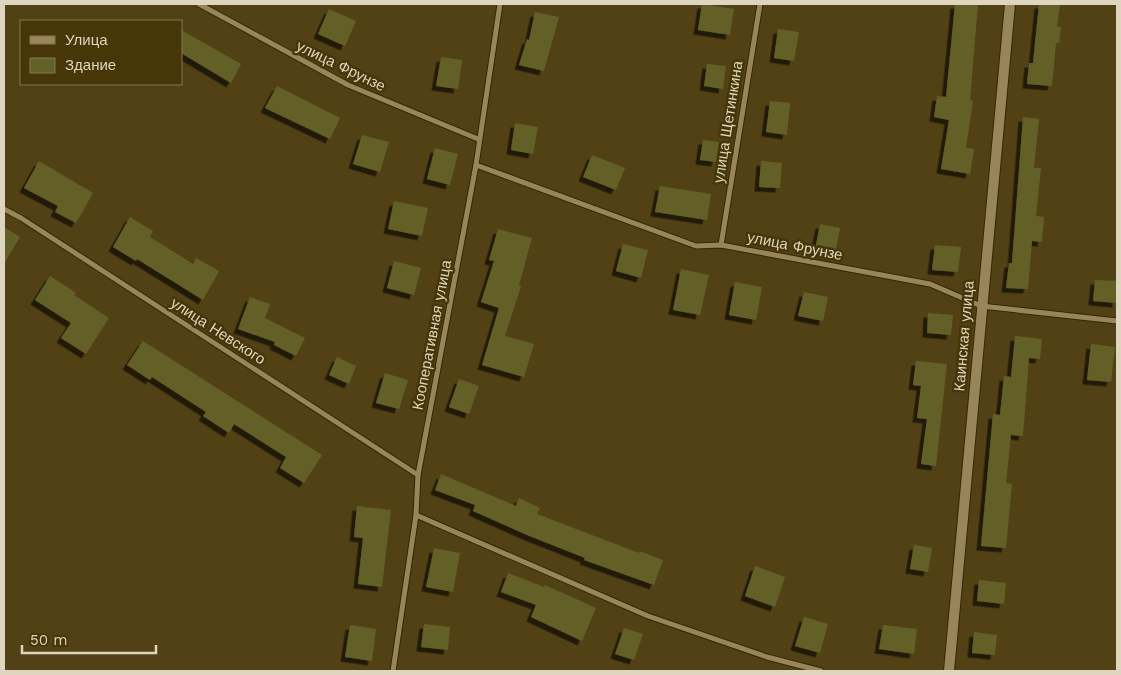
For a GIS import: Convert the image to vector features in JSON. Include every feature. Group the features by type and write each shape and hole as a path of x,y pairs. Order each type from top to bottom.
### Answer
{"main road":[{"name":"Каинская улица","path":"949,671 1010,4"}],"street":[{"name":"улица Фрунзе","path":"199,4 242,30 348,85 478,139"},
{"name":"Кооперативная улица","path":"393,671 416,515 418,475 476,165 478,139 500,4"},
{"name":"улица Щетинкина","path":"721,245 760,4"},
{"name":"улица Фрунзе","path":"476,165 696,246 721,245 930,284 981,306 1117,321"},
{"name":"улица Невского","path":"4,209 21,218 418,475"},
{"path":"416,515 648,616 767,657 821,671"}],"building":[{"path":"702,4 734,9 730,35 698,30"},
{"path":"955,4 978,4 970,100 973,101 966,148 974,149 970,174 941,169 949,120 934,117 937,96 946,97"},
{"path":"1039,4 1060,4 1057,27 1061,27 1059,43 1056,43 1052,86 1027,84 1029,63 1033,63"},
{"path":"329,9 356,21 345,46 318,34"},
{"path":"535,12 559,17 544,71 519,65 527,39 529,40"},
{"path":"778,29 799,32 794,61 774,58"},
{"path":"182,31 241,64 231,83 182,54"},
{"path":"441,57 462,60 458,89 436,86"},
{"path":"707,64 726,66 723,89 704,86"},
{"path":"277,86 340,118 330,139 265,108"},
{"path":"770,101 790,103 787,135 766,132"},
{"path":"1023,117 1039,119 1034,168 1041,168 1036,216 1044,217 1042,242 1032,241 1028,289 1006,288 1009,263 1012,263"},
{"path":"515,123 538,127 533,154 511,150"},
{"path":"362,135 389,142 380,172 353,164"},
{"path":"703,140 719,142 716,162 700,160"},
{"path":"435,148 458,154 450,185 427,179"},
{"path":"592,155 625,168 616,190 583,177"},
{"path":"39,161 93,193 76,223 55,212 58,206 24,188"},
{"path":"761,161 782,163 780,188 759,187"},
{"path":"660,186 711,194 707,220 655,212"},
{"path":"394,201 428,208 422,236 388,229"},
{"path":"130,217 153,231 150,237 193,264 196,258 219,271 203,300 137,259 136,261 113,247"},
{"path":"820,224 840,228 835,254 815,250"},
{"path":"4,227 20,237 4,264"},
{"path":"498,229 532,238 519,285 521,286 505,336 534,344 524,377 482,365 499,308 481,302 494,261 489,260"},
{"path":"623,244 648,250 641,278 616,271"},
{"path":"935,245 961,247 958,272 932,270"},
{"path":"394,261 421,268 414,295 387,288"},
{"path":"681,269 709,275 700,315 673,310"},
{"path":"50,276 76,293 74,295 109,318 86,354 61,338 71,323 35,300"},
{"path":"1095,280 1117,281 1117,303 1093,301"},
{"path":"735,282 762,287 756,320 729,315"},
{"path":"804,292 828,297 823,321 798,316"},
{"path":"250,297 270,304 265,318 305,338 296,356 274,345 275,342 238,329"},
{"path":"928,313 953,315 951,335 927,333"},
{"path":"1015,336 1042,339 1040,359 1029,358 1023,436 1011,435 1006,483 1012,484 1006,548 981,546 993,414 1000,415 1004,376 1011,377"},
{"path":"143,341 322,455 304,483 280,468 286,457 234,424 229,433 203,416 206,412 152,377 150,380 127,365"},
{"path":"1091,344 1115,347 1111,382 1087,380"},
{"path":"337,357 356,366 349,384 329,375"},
{"path":"916,361 947,364 936,466 921,464 927,419 917,418 921,386 913,385"},
{"path":"385,373 408,380 399,409 376,403"},
{"path":"459,379 479,386 469,414 449,407"},
{"path":"441,474 516,506 519,498 540,508 537,514 639,553 639,551 663,560 654,585 584,560 585,558 473,511 475,505 435,490"},
{"path":"357,506 391,510 382,587 358,584 363,538 354,537"},
{"path":"914,545 932,548 928,572 910,569"},
{"path":"434,548 460,553 453,592 426,587"},
{"path":"755,566 785,577 775,607 745,596"},
{"path":"508,573 544,587 545,585 596,608 582,641 531,617 536,605 501,592"},
{"path":"979,580 1006,583 1004,604 977,601"},
{"path":"804,617 828,624 820,653 795,646"},
{"path":"424,624 450,627 448,650 421,647"},
{"path":"350,625 376,629 372,661 345,657"},
{"path":"883,625 917,629 914,654 879,649"},
{"path":"624,628 643,634 634,660 615,654"},
{"path":"974,632 997,635 995,655 972,653"}]}
